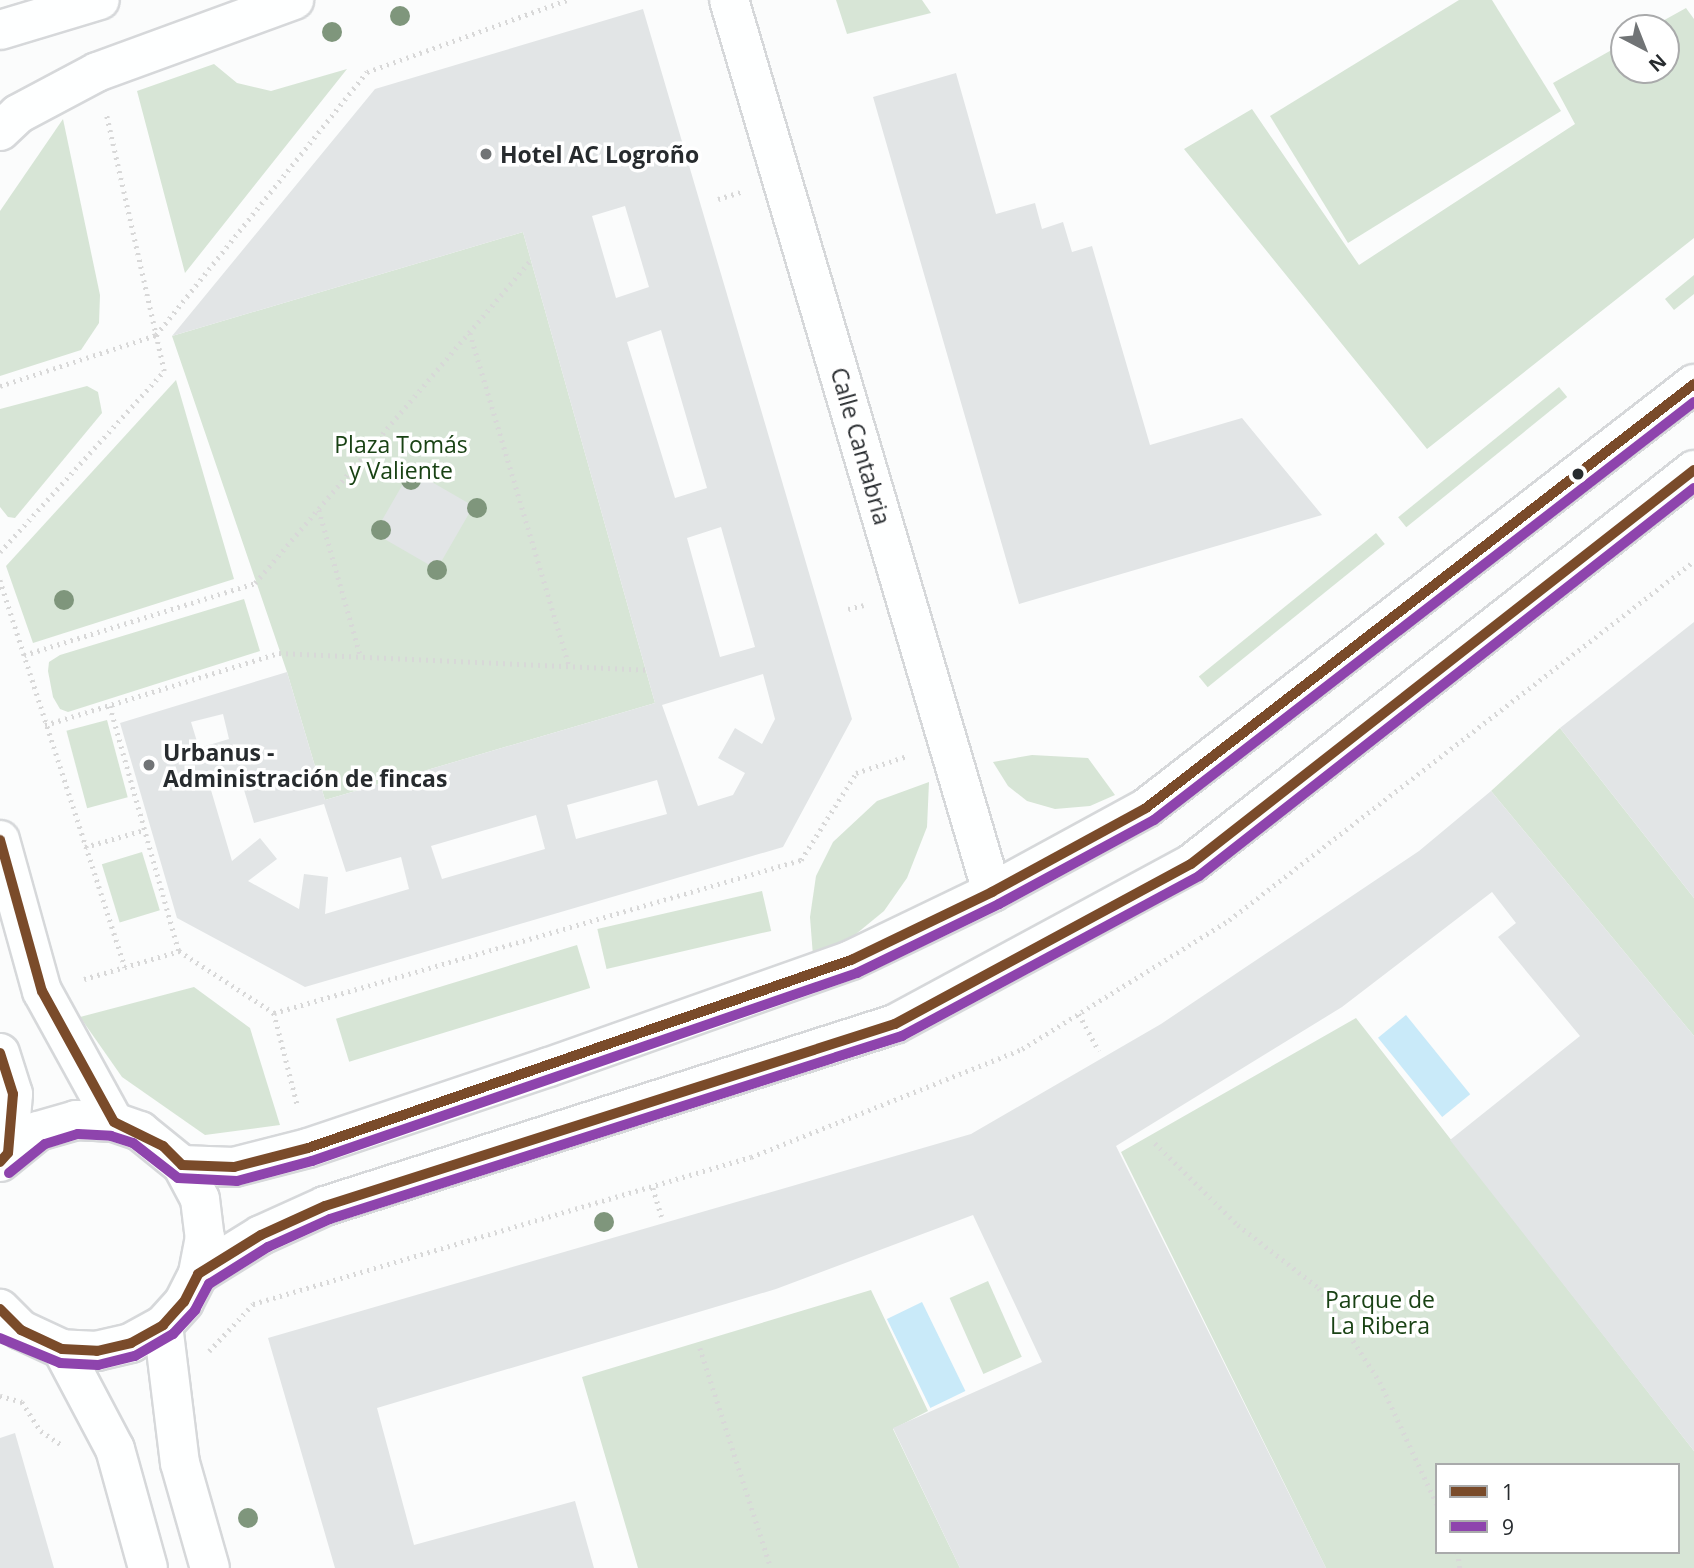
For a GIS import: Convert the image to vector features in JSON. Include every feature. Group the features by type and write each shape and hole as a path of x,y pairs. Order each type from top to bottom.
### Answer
{"street":[{"path":"0,30 100,0"},
{"path":"0,131 18,114 97,72 294,0"},
{"name":"Calle Cantabria","path":"729,0 992,892"},
{"path":"182,1165 234,1167 308,1148 851,960 992,892 1146,808 1694,384"},
{"path":"198,1274 261,1235 325,1206 895,1024 1191,864 1694,470"},
{"path":"0,840 42,991 114,1122"},
{"path":"0,1054 13,1094 4,1158"},
{"path":"4,1158 38,1130 76,1120 114,1122 163,1146 182,1165 200,1199 203,1224 198,1274 184,1302 163,1325 131,1343 109,1349 62,1349 7,1321"},
{"path":"163,1325 180,1463 210,1568"},
{"path":"62,1349 115,1449 148,1568"}],"path":[{"path":"0,386 156,335 367,72 567,0"},
{"path":"0,552 164,371 97,72"},
{"path":"24,655 255,583 531,260"},
{"path":"470,332 569,666"},
{"path":"319,509 361,657"},
{"path":"0,580 44,725 125,967"},
{"path":"44,725 279,653 647,670"},
{"path":"110,706 178,951 275,1013 308,1148"},
{"path":"275,1013 801,860 856,773 948,743"},
{"path":"85,847 144,830"},
{"path":"42,991 178,951"},
{"path":"1079,1014 1099,1051"},
{"path":"1155,1143 1238,1225 1319,1288 1380,1382 1435,1500"},
{"path":"653,1188 662,1217"},
{"path":"700,1349 771,1568"}],"green space":[{"path":"836,0 922,0 931,13 847,34"},
{"path":"1459,0 1492,0 1561,111 1348,243 1270,116"},
{"path":"1686,8 1694,19 1694,238 1427,449 1184,149 1252,109 1359,265 1575,124 1553,83 1610,51 1610,84 1680,84 1680,14 1675,14"},
{"path":"214,64 237,83 271,91 347,69 185,273 137,91"},
{"path":"63,119 100,295 99,323 81,350 0,376 0,211"},
{"name":"Plaza Tomás y Valiente","path":"523,232 655,703 325,800 287,672 172,336"},
{"path":"1694,275 1694,294 1674,310 1665,299"},
{"path":"176,380 234,579 33,643 6,566"},
{"path":"87,386 98,392 102,413 15,518 8,517 0,507 0,409"},
{"path":"1559,387 1567,397 1406,527 1398,517"},
{"path":"1376,533 1385,544 1208,687 1199,676"},
{"path":"244,599 260,651 68,712 60,709 53,697 49,662 60,655"},
{"path":"107,720 128,797 87,808 66,731"},
{"path":"1560,728 1694,898 1694,1036 1491,791"},
{"path":"1032,755 1088,758 1115,795 1090,806 1055,809 1027,801 1008,786 993,762"},
{"path":"929,782 927,827 907,878 884,911 845,943 813,956 810,917 816,876 833,842 877,801"},
{"path":"142,852 160,910 120,923 102,864"},
{"path":"762,891 771,931 607,969 597,929"},
{"path":"577,945 590,988 349,1062 336,1019"},
{"path":"194,987 250,1028 280,1125 205,1135 122,1077 80,1017"},
{"name":"Parque de La Ribera","path":"1356,1018 1694,1451 1694,1568 1326,1568 1121,1152"},
{"path":"988,1281 1022,1357 983,1374 950,1298"},
{"path":"871,1290 928,1411 893,1429 960,1568 638,1568 582,1377"}],"water":[{"path":"1406,1015 1470,1094 1442,1117 1378,1038"},
{"path":"922,1302 965,1391 930,1408 887,1319"}],"building":[{"path":"643,9 852,719 783,847 305,987 177,918 120,723 287,672 325,800 655,703 523,232 172,336 375,89","holes":["625,206 649,287 616,298 592,216","661,330 707,488 675,498 627,342","721,527 755,647 720,657 687,538","763,674 775,719 762,744 735,728 718,758 745,773 733,795 698,806 662,705","223,714 229,739 199,748 191,722","238,770 254,823 324,804 346,872 401,857 409,889 325,914 328,877 304,874 299,909 248,881 277,859 260,838 232,861 208,780","657,780 667,814 576,839 567,805","536,815 545,849 442,879 431,846"]},
{"path":"956,73 996,214 1035,203 1042,229 1063,222 1072,252 1092,246 1150,445 1242,418 1322,515 1019,604 873,97"},
{"path":"411,470 473,506 437,569 374,533"},
{"path":"1694,622 1694,898 1560,728"},
{"path":"1491,791 1694,1036 1694,1451 1450,1140 1580,1036 1498,937 1516,923 1492,892 1342,1007 1116,1146 1326,1568 960,1568 893,1428 1042,1362 973,1215 776,1289 377,1408 414,1545 575,1501 594,1568 335,1568 268,1338 971,1134 1161,1024 1419,851"},
{"path":"15,1433 54,1568 0,1568 0,1438"}],"transit line":[{"name":"1","path":"0,840 42,991 114,1122 163,1146 182,1165 234,1167 308,1148 851,960 992,892 1146,808 1694,384"},
{"name":"9","path":"9,1173 45,1144 78,1134 111,1136 133,1143 178,1178 237,1181 312,1161 857,973 999,904 1154,820 1694,402"},
{"name":"1","path":"0,1309 21,1330 62,1349 97,1351 131,1343 163,1325 184,1302 198,1274 261,1235 325,1206 895,1024 1191,864 1694,470"},
{"name":"9","path":"0,1338 60,1363 98,1365 135,1356 173,1334 195,1310 209,1284 268,1247 330,1219 902,1036 1199,876 1694,488"},
{"name":"1","path":"0,1053 13,1094 8,1153 0,1162"}],"place":[{"name":"Hotel AC Logroño","path":"486,154"},
{"name":"Urbanus - Administración de fincas","path":"149,765"}]}
